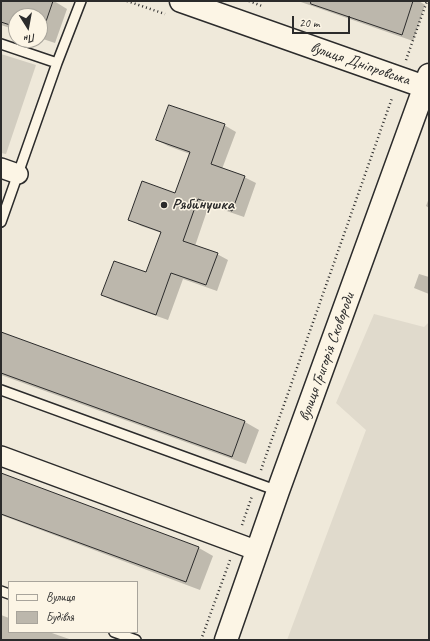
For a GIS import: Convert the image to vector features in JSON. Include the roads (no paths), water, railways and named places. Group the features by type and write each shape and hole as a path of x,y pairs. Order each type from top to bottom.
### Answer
{"street":[{"name":"вулиця Дніпровська","path":"190,2 426,90"},
{"name":"вулиця Григорія Сковороди","path":"226,640 278,491 426,90"},
{"path":"1,456 258,551"}],"lane":[{"path":"1,222 10,171 57,63 81,1"},
{"path":"1,44 57,63"},
{"path":"1,390 257,482 278,491"},
{"path":"117,633 136,640"}],"place":[{"name":"Рябинушка","path":"164,205"}]}
